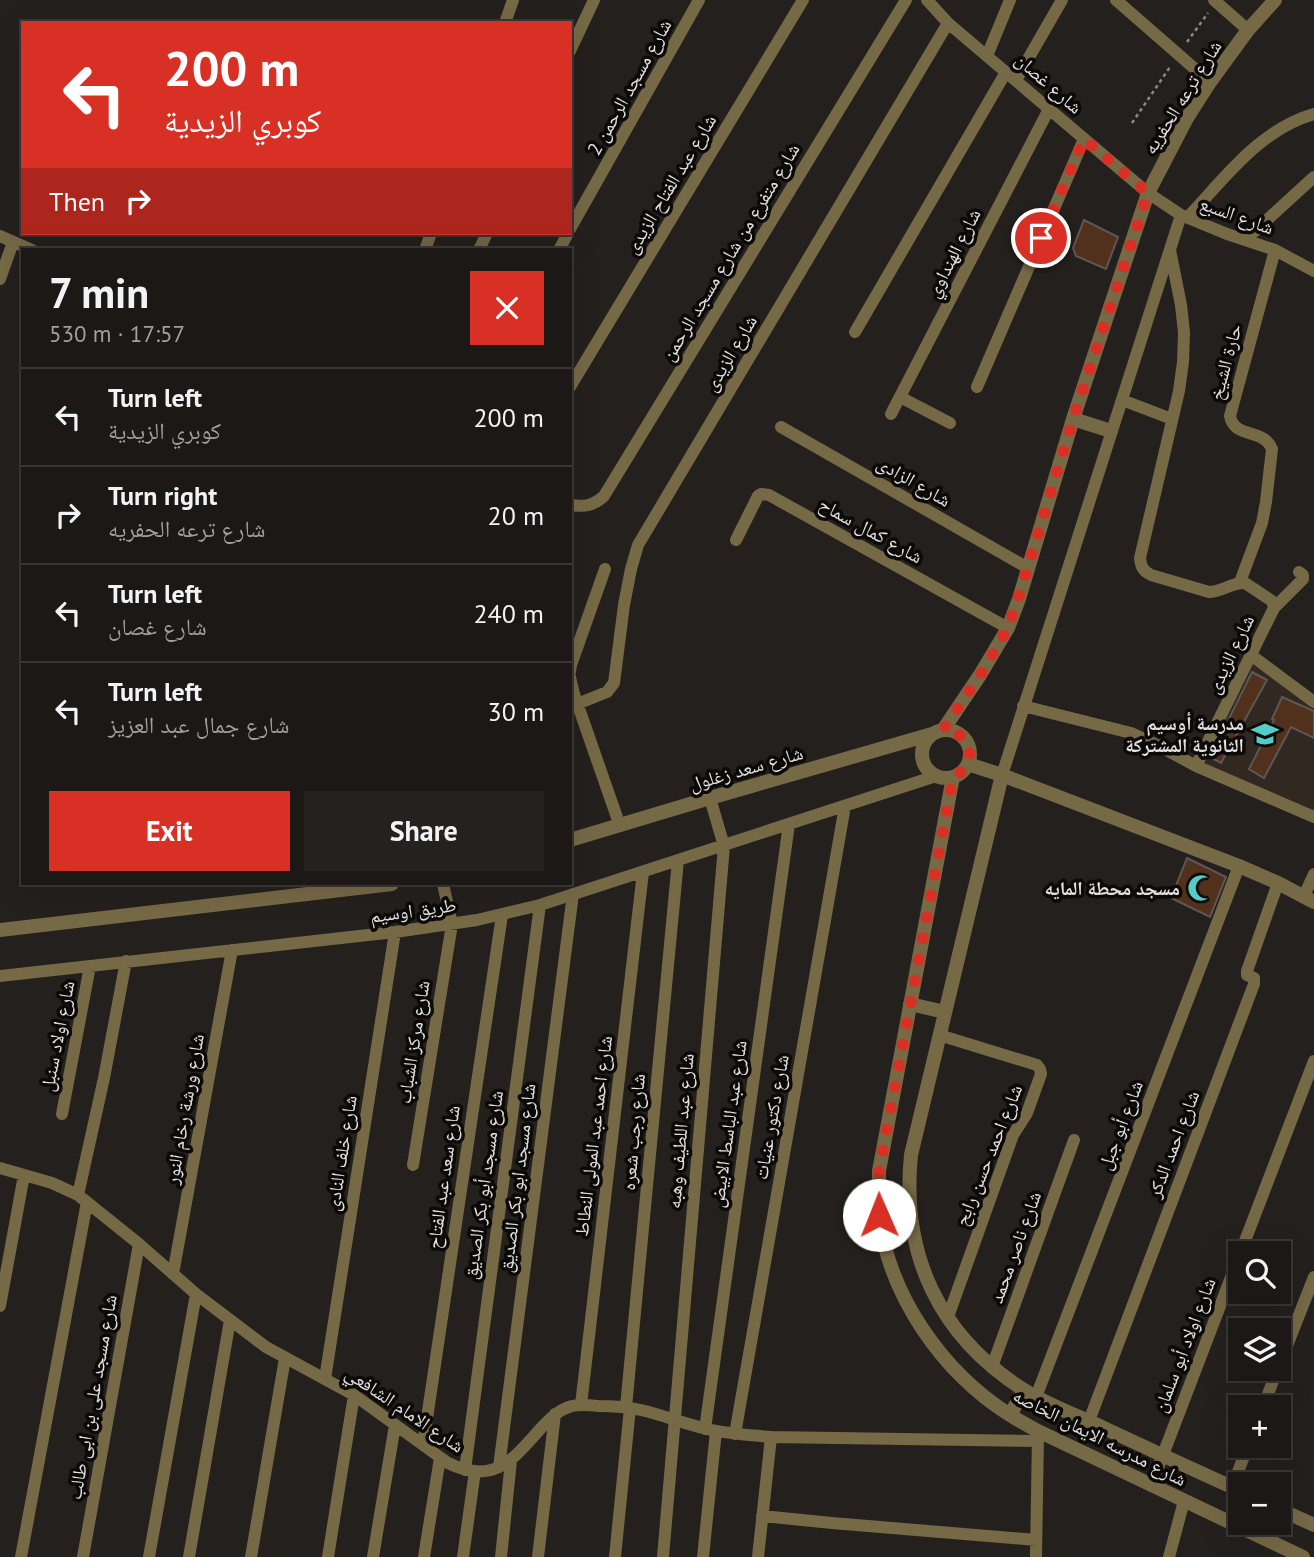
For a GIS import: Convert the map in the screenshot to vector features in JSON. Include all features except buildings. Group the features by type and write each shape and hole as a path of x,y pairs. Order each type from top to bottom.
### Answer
{"street":[{"path":"506,21 513,0"},
{"path":"572,47 594,0"},
{"name":"شارع مسجد الرحمن 2","path":"572,226 699,0"},
{"name":"شارع عبد الفتاح الزيدى","path":"572,384 803,0"},
{"name":"شارع متفرع من شارع مسجد الرحمن","path":"573,506 586,507 604,496 906,0"},
{"name":"شارع غصان","path":"927,0 944,19 1148,193"},
{"name":"شارع الزيدى","path":"578,704 607,692 614,683 624,605 638,545 944,19 947,0"},
{"path":"987,56 1010,0"},
{"path":"855,332 1011,76 1062,0"},
{"path":"1116,0 1210,82"},
{"path":"1214,0 1248,30"},
{"name":"شارع ترعه الحفريه","path":"937,732 980,675 1008,628 1073,419 1148,193 1187,118 1210,82 1248,30 1275,0"},
{"name":"شارع الهنداوي","path":"891,414 1049,109"},
{"path":"1002,775 1111,431 1170,250 1184,216 1260,143 1287,125 1310,115 1314,128"},
{"path":"977,387 1084,139"},
{"path":"1245,240 1314,177"},
{"name":"شارع السبع","path":"1148,193 1184,216 1275,250 1314,271"},
{"path":"0,236 27,248"},
{"path":"0,279 13,242"},
{"name":"شارع الزيدى","path":"1170,250 1181,305 1183,362 1140,566 1151,575 1209,592 1217,592 1240,582 1245,583 1272,601 1274,608 1196,766"},
{"name":"حارة الشيخ","path":"1240,582 1262,523 1272,449 1266,439 1235,428 1230,416 1275,250"},
{"path":"900,397 950,424"},
{"path":"1122,400 1172,419"},
{"path":"1073,419 1111,431"},
{"name":"شارع الزادى","path":"781,427 1028,568"},
{"name":"شارع كمال سماح","path":"736,540 758,496 769,495 1008,628"},
{"path":"572,662 605,569"},
{"path":"1274,608 1303,579 1299,572"},
{"path":"1251,656 1313,700"},
{"path":"572,682 620,825"},
{"path":"1023,706 1131,733 1196,766 1314,817"},
{"path":"937,732 957,733 970,750 968,764 953,777 936,776 928,770 922,758 924,745 937,732"},
{"name":"شارع سعد زغلول","path":"572,839 937,732"},
{"path":"968,764 1239,866 1309,899 1314,874"},
{"name":"شارع مدرسه الايمان الخاصه","path":"1002,775 911,1155 909,1204 917,1252 935,1297 948,1317 968,1344 992,1367 1030,1393 1228,1485"},
{"name":"طريق اوسيم","path":"0,975 395,932 502,915 936,776"},
{"name":"شارع مدرسه الايمان الخاصه","path":"953,777 879,1171 879,1215 884,1241 902,1293 926,1333 962,1377 1038,1436 1303,1557"},
{"path":"710,798 724,846"},
{"name":"شارع دكتور عنيات","path":"735,1434 845,806"},
{"name":"شارع عبد الباسط الابيض","path":"703,1557 711,1430 789,824"},
{"name":"شارع عبد اللطيف وهبه","path":"663,1557 724,846"},
{"name":"شارع رجب شعره","path":"615,1557 678,860"},
{"name":"شارع أبو جبل","path":"1030,1393 1239,866"},
{"name":"شارع احمد عبد المولى النطاط","path":"581,1405 643,872"},
{"name":"شارع احمد الدكر","path":"1089,1421 1254,984 1254,978 1247,975 1247,971 1278,883"},
{"path":"0,930 383,885"},
{"path":"443,885 452,925"},
{"name":"شارع مسجد ابو بكر الصديق","path":"499,1467 573,894"},
{"name":"شارع مسجد أبو بكر الصديق","path":"463,1557 470,1471 540,905"},
{"name":"شارع سعد عبد الفتاح","path":"422,1445 502,915"},
{"name":"شارع مركز الشباب","path":"413,1165 452,925"},
{"name":"شارع خلف النادى","path":"326,1379 395,932"},
{"name":"شارع ورشة رخام النور","path":"173,1274 232,950"},
{"path":"22,1557 82,1199 126,961"},
{"name":"شارع اولاد سنبل","path":"62,1114 90,965"},
{"path":"911,1004 945,1012"},
{"name":"شارع احمد حسن رابح","path":"939,1035 1037,1065 1041,1074 1027,1113 1013,1135 948,1317"},
{"name":"شارع اولاد أبو سلمان","path":"1151,1486 1314,1061"},
{"name":"شارع ناصر محمد","path":"992,1367 1074,1140"},
{"name":"شارع الامام الشافعي","path":"0,1168 52,1183 82,1199 196,1294 266,1347 354,1395 440,1458 470,1471 499,1467 512,1461 555,1414 581,1405 628,1408 711,1430 771,1437 1038,1436"},
{"path":"0,1306 24,1175"},
{"name":"شارع مسجد على بن ابى طالب","path":"83,1557 139,1244"},
{"path":"1291,1336 1314,1277"},
{"path":"149,1557 196,1294"},
{"path":"189,1557 230,1320"},
{"path":"251,1557 285,1359"},
{"path":"1010,1415 1030,1393"},
{"path":"328,1557 354,1395"},
{"path":"538,1557 555,1414"},
{"path":"373,1557 395,1425"},
{"path":"1037,1557 1038,1436"},
{"path":"758,1557 771,1437"},
{"path":"424,1557 440,1458"},
{"path":"501,1557 512,1461"},
{"path":"1169,1557 1184,1501"},
{"path":"1291,1514 1314,1525"},
{"path":"762,1516 1036,1539"}],"shaded area":[{"name":"مدرسة أوسيم الثانوية المشتركة","path":"1251,662 1314,705 1314,813 1201,763"}],"place":[{"name":"مدرسة أوسيم الثانوية المشتركة","path":"1265,734"},
{"name":"مسجد محطة المايه","path":"1201,888"}],"route":[{"path":"879,1215 879,1171 953,777 964,769 970,757 970,750 963,737 950,730 943,730 1008,628 1073,419 1148,193 1084,139 1041,238"}]}
